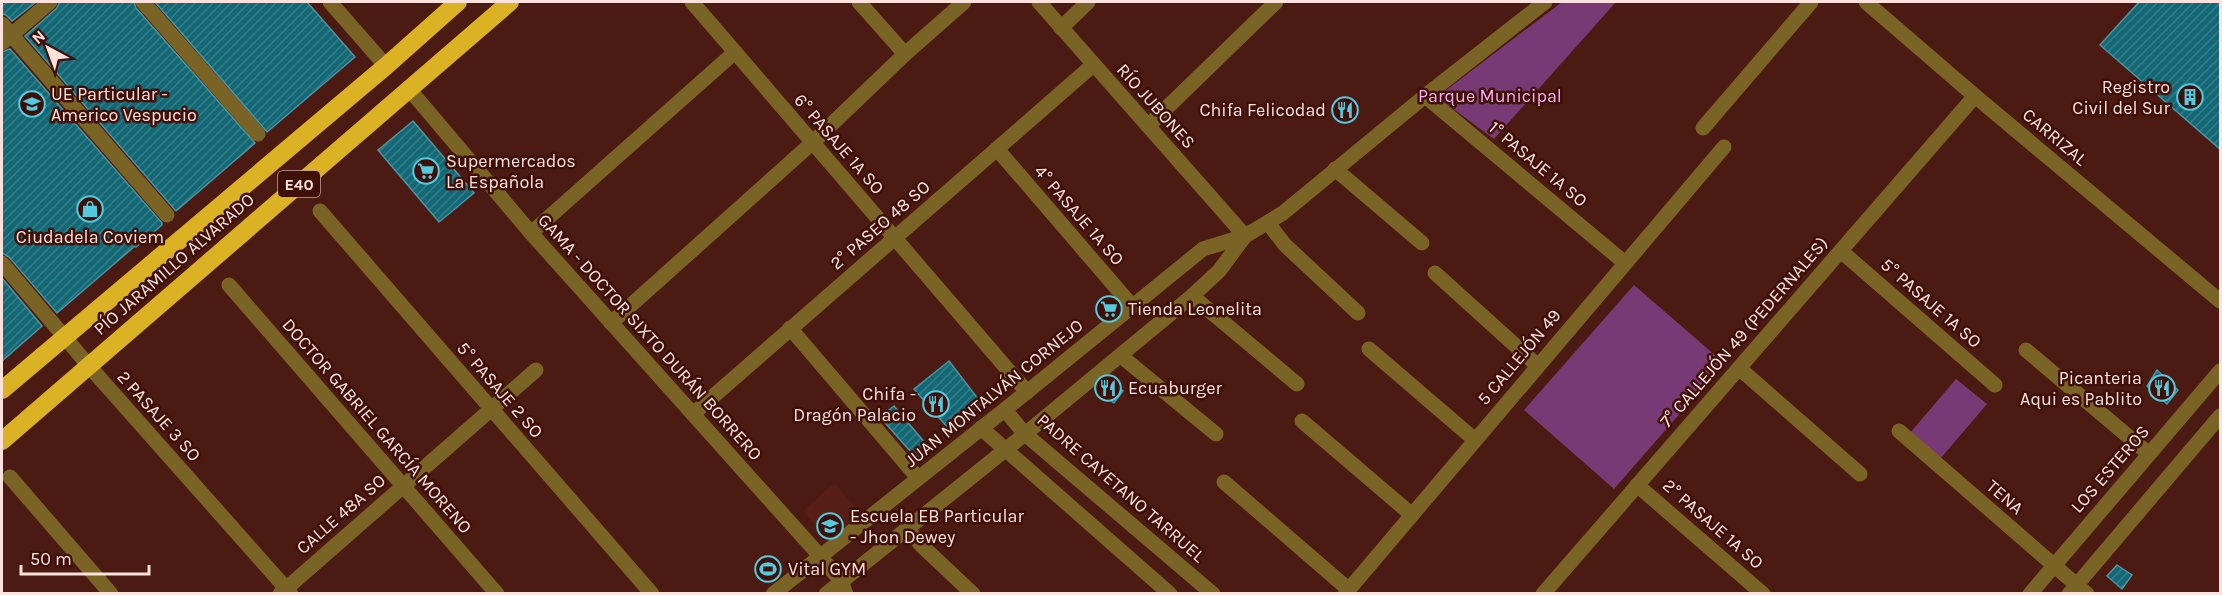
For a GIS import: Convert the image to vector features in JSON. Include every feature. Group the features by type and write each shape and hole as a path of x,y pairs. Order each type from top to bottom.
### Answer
{"highway":[{"path":"401,51 439,2"},
{"name":"PÍO JARAMILLO ALVARADO","path":"2,390 63,336 386,66 458,2"},
{"name":"PÍO JARAMILLO ALVARADO","path":"2,441 510,2"}],"street":[{"path":"50,2 5,34 167,215"},
{"path":"143,2 258,134"},
{"path":"330,2 386,66"},
{"name":"6° PASAJE 1A SO","path":"692,2 1027,393"},
{"path":"859,2 905,54"},
{"path":"611,322 812,143 905,54 964,2"},
{"name":"RÍO JUBONES","path":"1039,2 1245,236"},
{"path":"1061,28 1088,2"},
{"path":"1148,126 1276,2"},
{"name":"JUAN MONTALVÁN CORNEJO","path":"773,594 1027,393 1203,249 1245,236 1268,224 1545,2"},
{"path":"1703,128 1811,2"},
{"name":"CARRIZAL","path":"1866,2 2220,301"},
{"path":"531,233 735,52"},
{"name":"2° PASEO 48 SO","path":"693,414 1093,65"},
{"name":"GAMA - DOCTOR SIXTO DURÁN BORRERO","path":"409,89 531,233 820,556 844,587"},
{"name":"1° PASAJE 1A SO","path":"1425,96 1625,263"},
{"name":"7° CALLEJÓN 49 (PEDERNALES)","path":"1543,594 1975,96"},
{"name":"5 CALLEJÓN 49","path":"1347,591 1724,147"},
{"name":"4° PASAJE 1A SO","path":"997,149 1132,306"},
{"path":"1335,170 1422,243"},
{"name":"5° PASAJE 2 SO","path":"320,211 652,594"},
{"path":"1268,224 1285,245 1358,313"},
{"name":"JUAN MONTALVÁN CORNEJO","path":"826,594 844,587 907,528 1192,296 1219,271 1245,236"},
{"name":"5° PASAJE 1A SO","path":"1841,251 1995,385"},
{"name":"2 PASAJE 3 SO","path":"2,263 286,592"},
{"path":"1435,273 1538,366"},
{"name":"DOCTOR GABRIEL GARCÍA MORENO","path":"229,285 497,594"},
{"path":"1192,296 1297,384"},
{"path":"790,328 918,478"},
{"path":"1369,349 1474,440"},
{"path":"2026,350 2149,454"},
{"path":"1121,356 1216,434"},
{"path":"1739,368 1860,474"},
{"name":"CALLE 48A SO","path":"286,592 536,370"},
{"name":"LOS ESTEROS","path":"2030,594 2220,371"},
{"name":"PADRE CAYETANO TARRUEL","path":"1005,410 1025,434 1214,594"},
{"path":"2077,590 2220,416"},
{"path":"1302,421 1412,515"},
{"path":"981,429 1170,594"},
{"name":"TENA","path":"1899,431 2054,565 2077,590"},
{"path":"10,477 111,594"},
{"path":"1224,482 1347,591"},
{"name":"2° PASAJE 1A SO","path":"1638,485 1757,592"},
{"path":"907,528 921,545 973,594"}],"shaded area":[{"name":"Escuela EB Particular - Jhon Dewey","path":"834,483 860,512 828,540 803,511"}],"green space":[{"name":"Parque Municipal","path":"1562,2 1616,2 1494,139 1437,97"},
{"path":"1634,285 1724,363 1614,489 1524,410"},
{"path":"1956,379 1987,404 1940,459 1910,433"}],"building":[{"path":"2,2 36,2 12,21 2,14"},
{"path":"60,2 134,2 136,8 255,143 176,211 25,36 56,9"},
{"path":"155,2 307,2 355,57 267,132"},
{"name":"Registro Civil del Sur","path":"2139,2 2220,2 2220,149 2100,45"},
{"path":"10,49 162,223 57,313 9,257 2,253 2,52"},
{"name":"Supermercados La Española","path":"413,121 474,193 439,222 378,150"},
{"path":"2,278 42,326 2,361"},
{"path":"949,361 982,404 948,428 914,389"},
{"name":"Picanteria Aqui es Pablito","path":"2157,370 2178,390 2167,404 2147,386"},
{"path":"1108,379 1123,391 1114,403 1099,391"},
{"path":"894,406 931,450 918,460 880,417"},
{"path":"2117,565 2132,575 2122,589 2107,576"}],"place":[{"name":"Registro Civil del Sur","path":"2190,97"},
{"name":"UE Particular - Americo Vespucio","path":"32,104"},
{"name":"Chifa Felicodad","path":"1345,110"},
{"name":"Supermercados La Española","path":"426,171"},
{"name":"Ciudadela Coviem","path":"90,209"},
{"name":"Tienda Leonelita","path":"1109,309"},
{"name":"Ecuaburger","path":"1108,388"},
{"name":"Picanteria Aqui es Pablito","path":"2162,388"},
{"name":"Chifa - Dragón Palacio","path":"936,404"},
{"name":"Escuela EB Particular - Jhon Dewey","path":"830,526"},
{"name":"Vital GYM","path":"768,569"}]}
